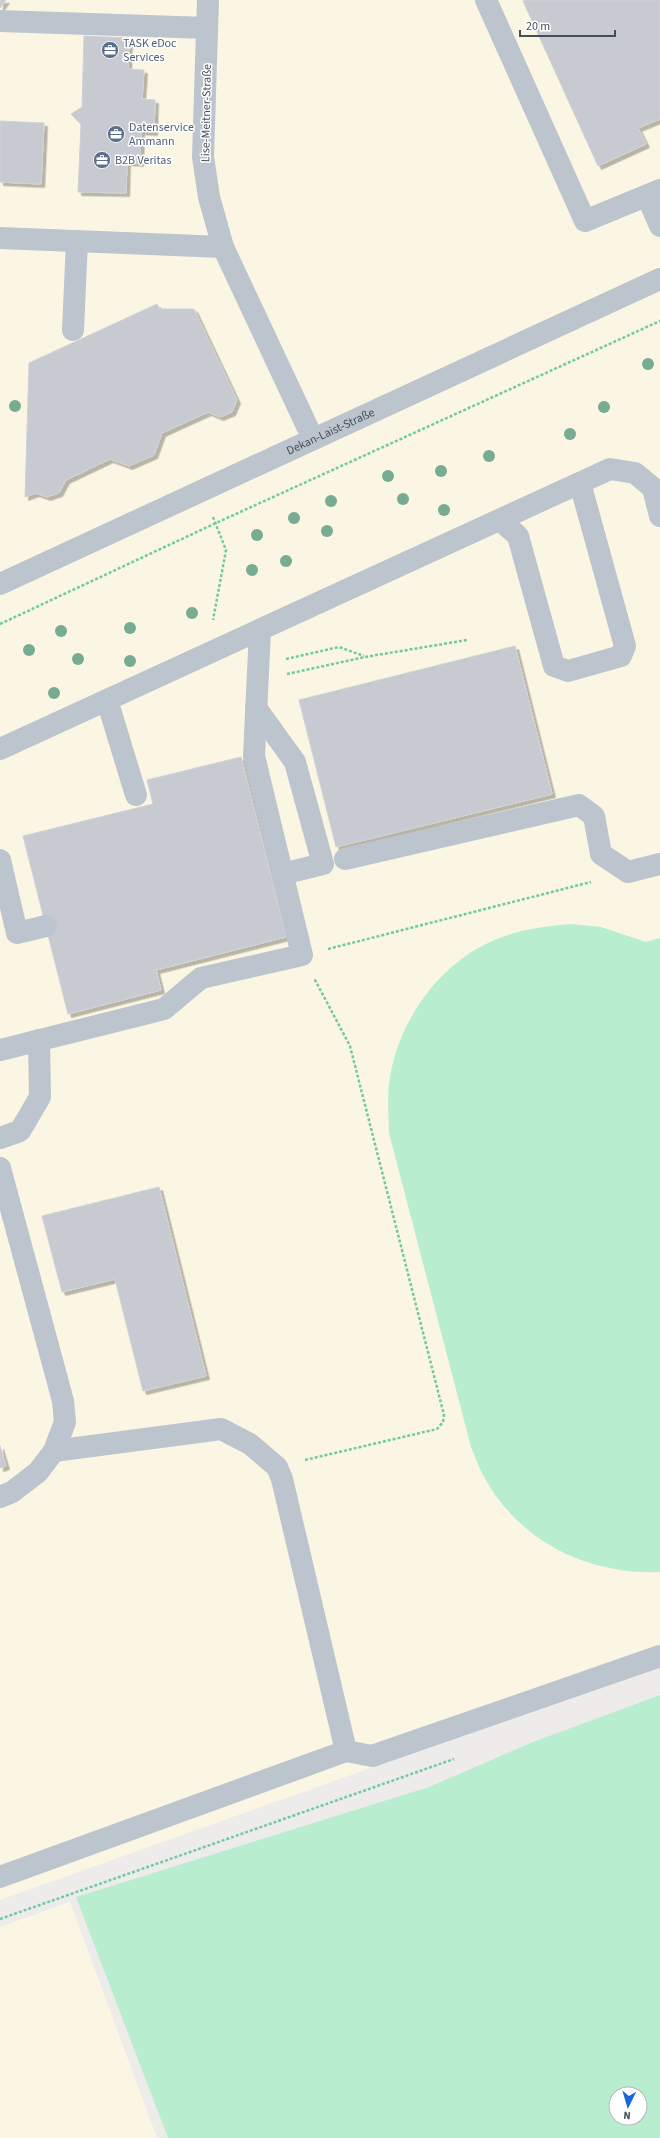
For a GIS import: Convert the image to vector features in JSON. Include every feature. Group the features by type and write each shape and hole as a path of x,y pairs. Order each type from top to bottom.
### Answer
{"street":[{"name":"Lise-Meitner-Straße","path":"208,0 203,157 209,197 223,247 313,439"},
{"path":"486,0 585,221 654,193 660,226"},
{"path":"0,21 207,28"},
{"path":"0,238 223,247"},
{"path":"73,330 77,241"},
{"name":"Dekan-Laist-Straße","path":"0,584 660,279"},
{"path":"0,749 610,469 635,473 653,488 660,516"},
{"path":"500,520 518,536 554,666 568,671 621,656 625,646 580,483"},
{"path":"0,1050 164,1009 200,978 302,955 254,756 260,630"},
{"path":"107,700 136,795"},
{"path":"256,708 295,762 323,864 282,874"},
{"path":"345,859 579,805 594,816 601,854 628,872 660,864"},
{"path":"0,860 17,933 46,926"},
{"path":"0,1138 20,1131 40,1097 39,1040"},
{"path":"0,1168 63,1401 65,1422 54,1451 38,1472 12,1492 0,1497"},
{"path":"54,1451 220,1429 250,1444 277,1467 284,1487 346,1751"},
{"path":"0,1877 346,1751 372,1756 660,1656"}],"path":[{"path":"0,624 216,523 660,321"},
{"path":"216,523 226,550 216,607"},
{"path":"288,673 365,657 467,640"},
{"path":"258,665 339,648 365,657"},
{"path":"277,1467 437,1429 443,1422 444,1416 350,1046 302,955 628,872"},
{"path":"0,1919 458,1758"}],"shaded area":[{"path":"0,0 660,0 660,1665 0,1900"},
{"path":"70,1902 157,2138 0,2138 0,1927"}],"green space":[{"path":"571,924 601,927 646,942 660,938 660,1572 633,1571 606,1567 581,1560 557,1549 535,1535 515,1518 498,1498 483,1475 471,1447 389,1133 388,1090 394,1060 402,1036 413,1014 444,974 485,944 508,935 524,931"},
{"path":"660,1695 660,2138 168,2138 76,1897 429,1787 533,1742"}],"building":[{"path":"0,0 6,0 0,8"},
{"path":"660,0 660,119 638,128 646,144 598,166 523,1"},
{"path":"84,36 129,38 128,69 144,70 142,99 155,100 154,132 141,131 140,163 127,162 126,193 78,192 81,124 71,114 82,107"},
{"path":"0,121 44,123 41,184 0,182"},
{"path":"157,304 159,309 194,309 237,400 232,412 220,417 208,412 162,433 154,455 129,466 110,459 66,480 59,493 47,497 36,493 25,497 29,363"},
{"path":"515,646 552,794 336,847 299,700"},
{"path":"241,757 286,937 156,970 161,990 68,1014 23,836 153,804 147,780"},
{"path":"159,1187 206,1376 143,1391 115,1279 62,1292 42,1216"},
{"path":"0,1446 6,1466 0,1468"}],"place":[{"name":"TASK eDoc Services","path":"110,50"},
{"name":"Datenservice Ammann","path":"116,134"},
{"name":"B2B Veritas","path":"102,160"}]}
